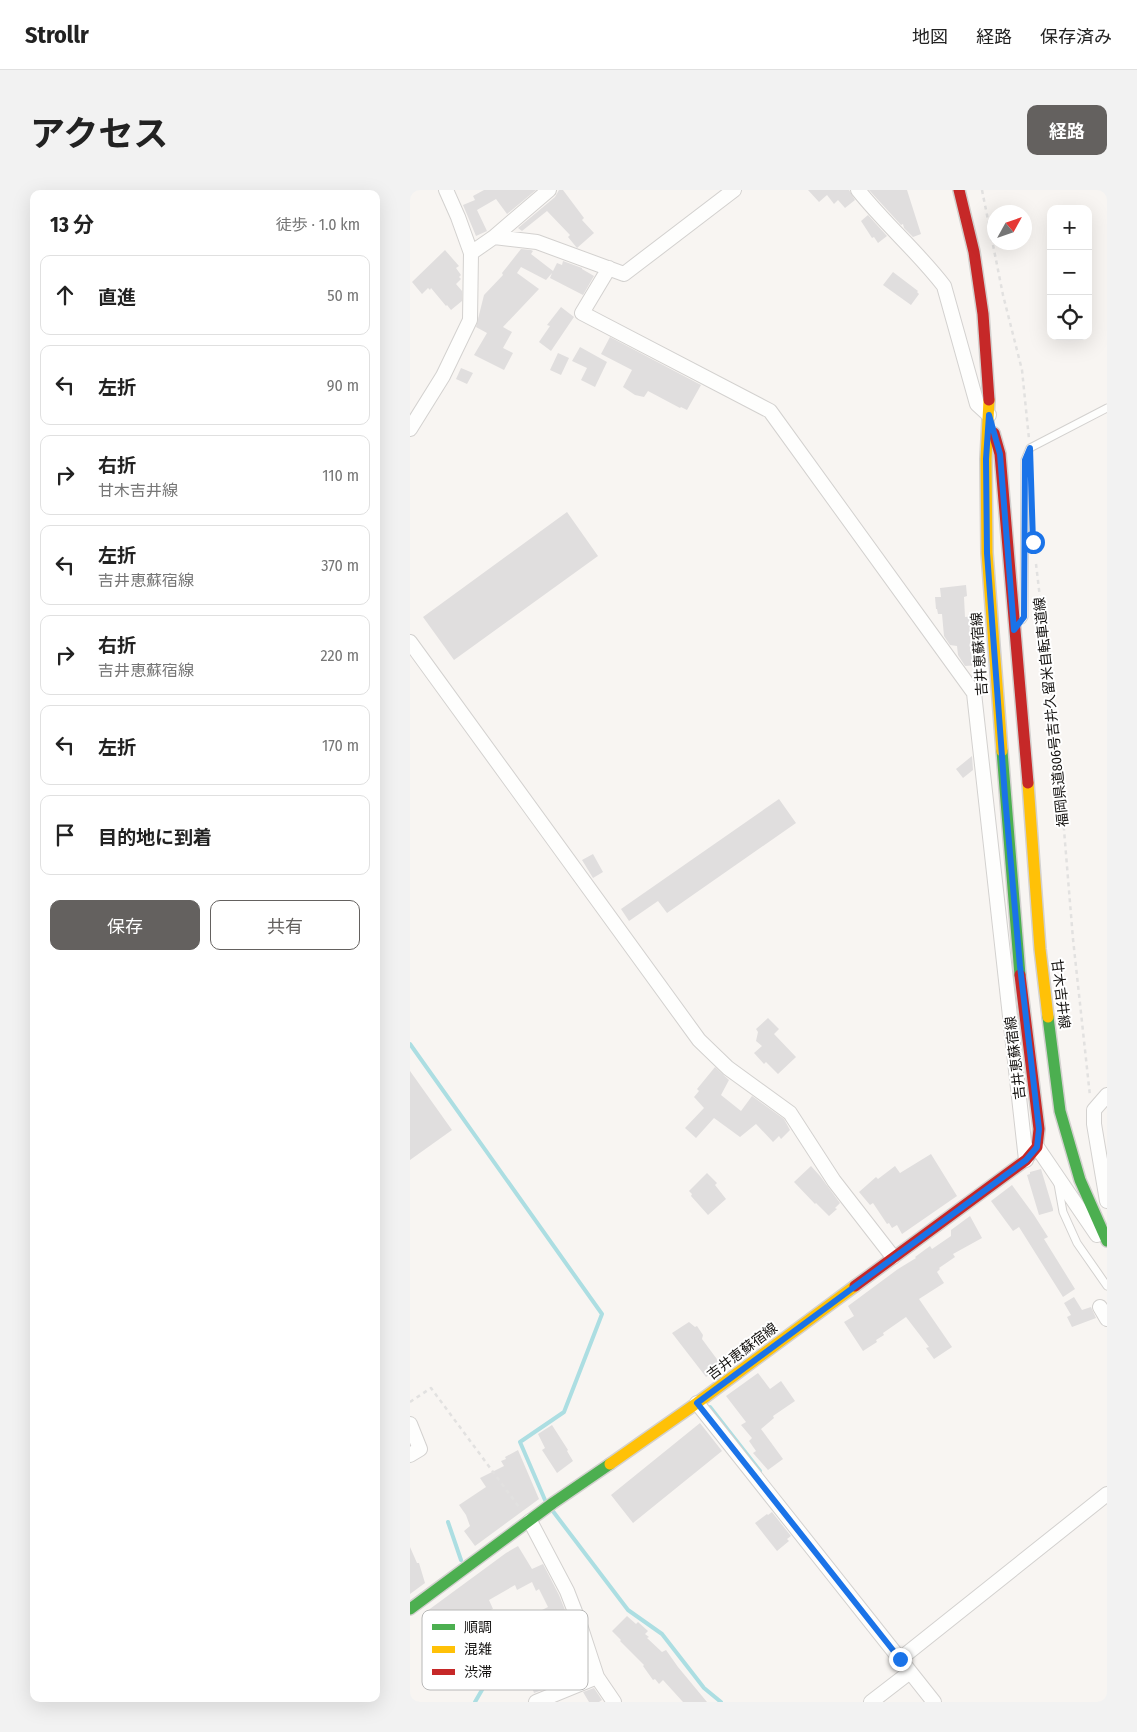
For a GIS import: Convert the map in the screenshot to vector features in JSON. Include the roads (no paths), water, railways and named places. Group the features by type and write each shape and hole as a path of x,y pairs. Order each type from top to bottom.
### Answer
{"main road":[{"name":"吉井恵蘇宿線","path":"410,1609 549,1506 697,1403 1026,1160 1037,1147 1039,1129 1020,966 987,553 986,459 989,415 988,372 983,314 974,252 958,190"},
{"name":"甘木吉井線","path":"989,415 1000,454 1040,949 1060,1111 1080,1180 1107,1241"}],"street":[{"path":"410,430 443,376 470,320 471,253 446,190"},
{"path":"471,253 494,237 549,190"},
{"path":"494,237 537,242 624,274 734,190"},
{"path":"858,190 876,213 932,270 944,286 977,404 989,415"},
{"path":"609,268 582,312 770,411 974,693 1026,1160"},
{"path":"410,642 699,1040 728,1068 790,1113 834,1181 893,1257"},
{"path":"1107,1095 1094,1110 1094,1124 1107,1202"},
{"path":"1037,1147 1107,1250"},
{"path":"697,1403 934,1702"},
{"path":"410,1424 420,1448 410,1455"},
{"path":"900,1659 1107,1494"},
{"path":"530,1521 567,1591 574,1610"},
{"path":"588,1650 597,1677 614,1702"},
{"path":"871,1702 910,1672"},
{"path":"588,1681 597,1677"},
{"path":"536,1702 565,1690"}],"lane":[{"path":"1014,630 1024,617 1025,460 1030,448 1107,408"},
{"path":"1056,1174 1063,1212 1077,1243 1107,1286"}],"waterway":[{"path":"410,1044 602,1314 564,1412 520,1442 545,1500"},
{"path":"710,1407 760,1471"},
{"path":"552,1510 628,1610 662,1634 704,1688 721,1702"},
{"path":"448,1522 461,1560"},
{"path":"475,1702 482,1690"}]}
